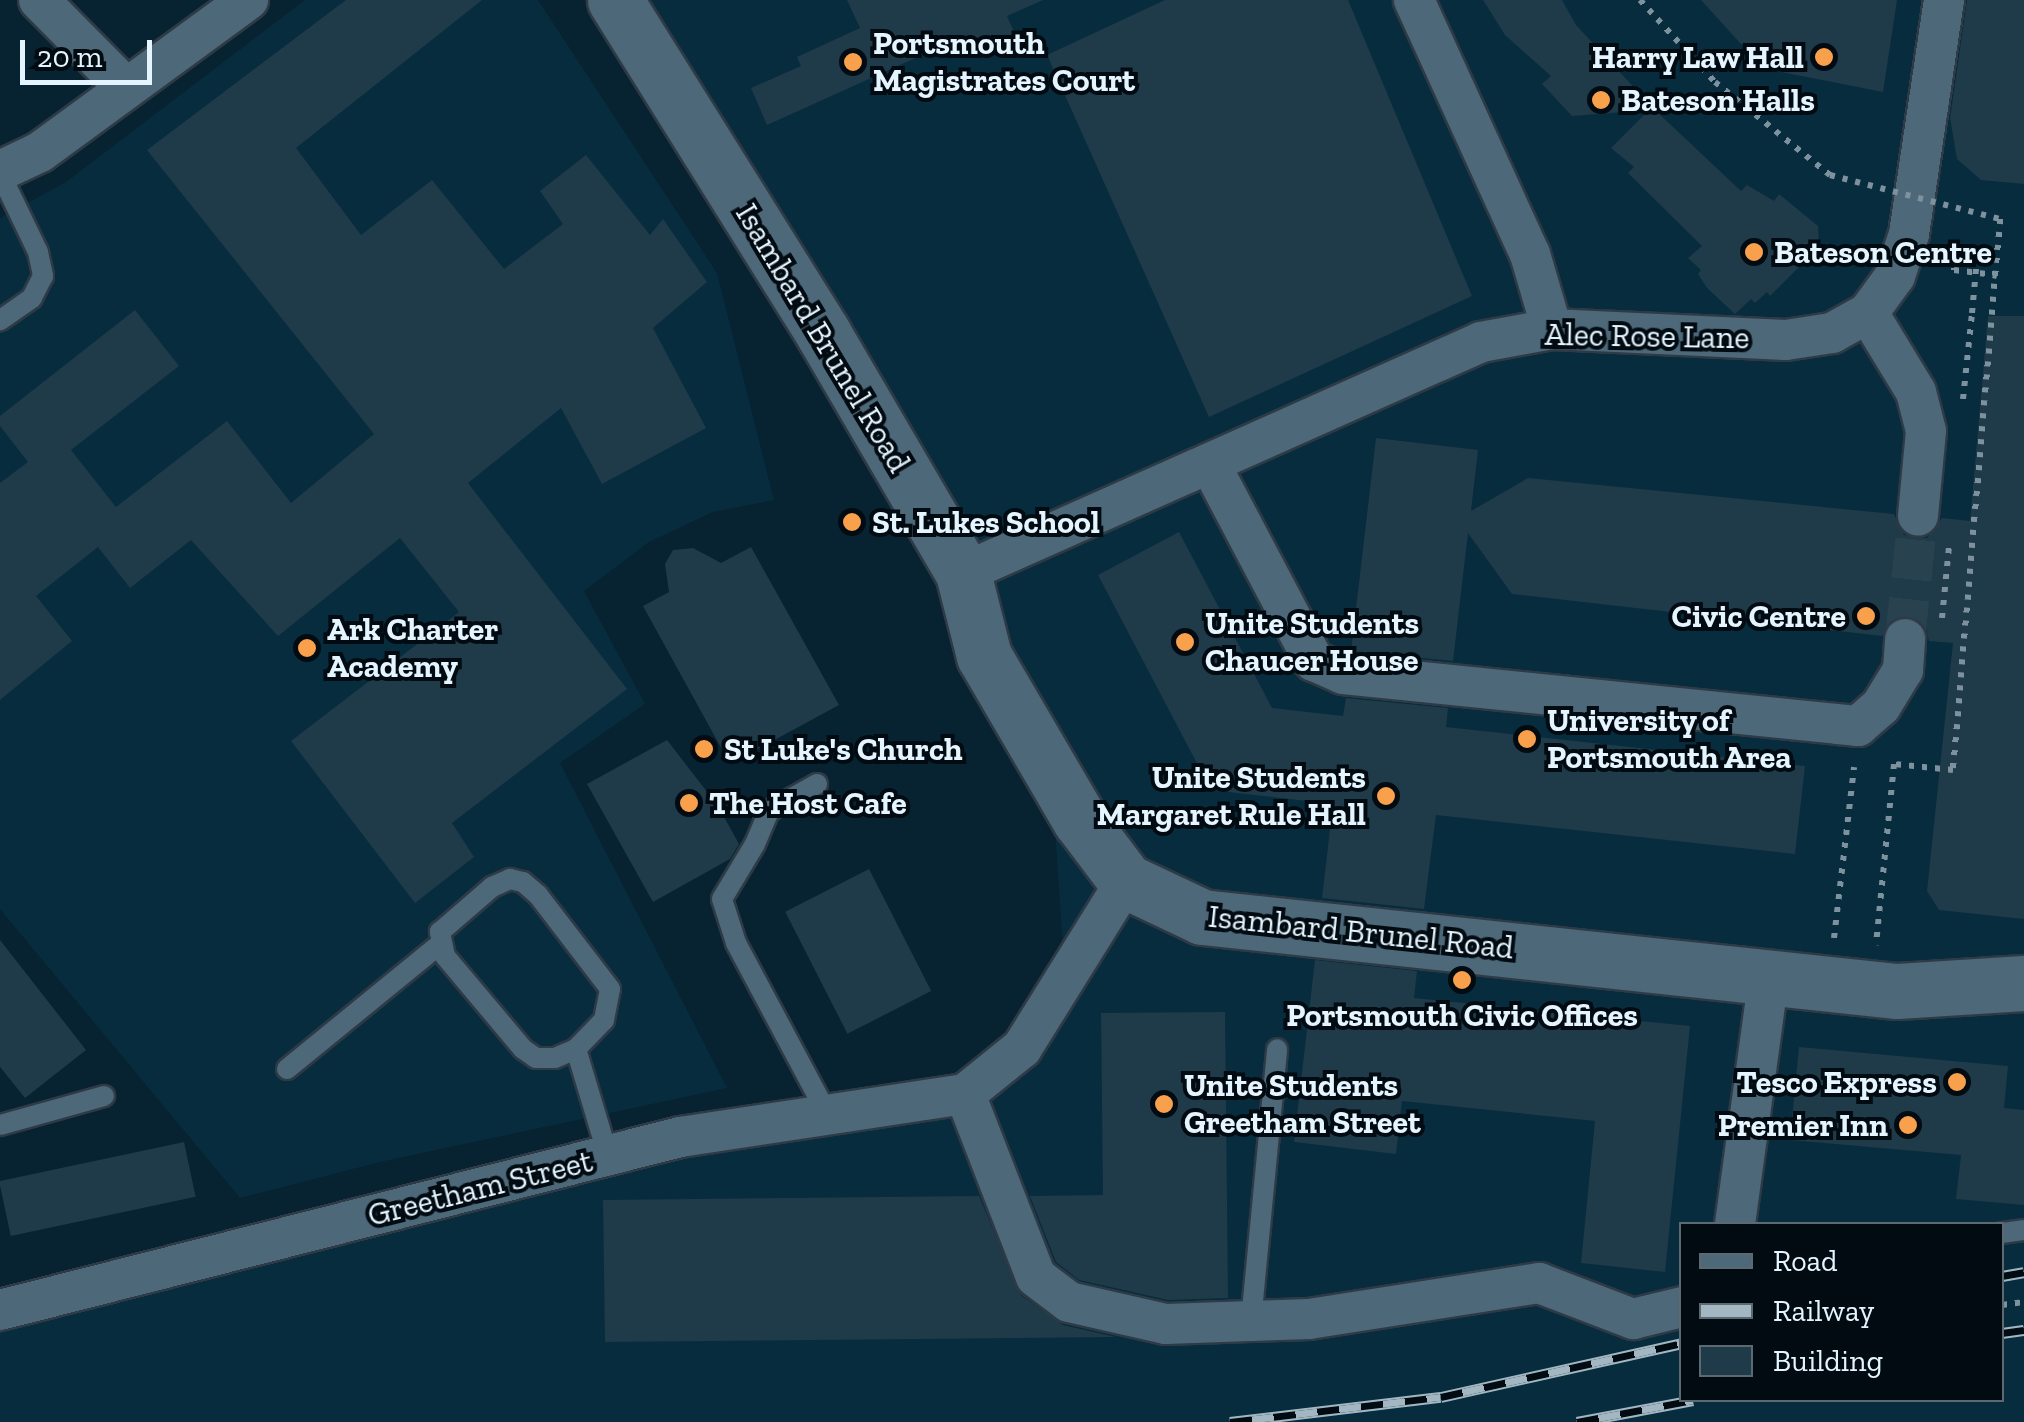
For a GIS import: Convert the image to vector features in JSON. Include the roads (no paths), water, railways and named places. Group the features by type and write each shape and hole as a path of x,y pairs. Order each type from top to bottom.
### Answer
{"street":[{"path":"40,0 126,88"},
{"path":"0,172 40,152 248,0"},
{"name":"Isambard Brunel Road","path":"615,0 823,333 963,574 984,656 1080,820 1126,881 1202,917 1897,991 2024,983"},
{"path":"1414,0 1530,254 1552,329"},
{"name":"Alec Rose Lane","path":"963,574 1481,342 1552,329 1786,340 1832,334 1868,313 1895,276 1909,234 1944,0"},
{"path":"1868,313 1916,392 1926,431 1918,516"},
{"path":"1211,466 1314,661 1343,674 1858,726 1881,706 1902,670 1905,639"},
{"path":"1126,881 1022,1048 965,1094 1036,1277 1069,1302 1166,1324 1309,1319 1539,1282 1633,1319 1679,1308"},
{"path":"1735,1222 1769,976"},
{"name":"Greetham Street","path":"0,1310 680,1137 965,1094"}],"lane":[{"path":"0,172 38,252 43,276 32,298 0,320"},
{"path":"817,784 769,811 722,898 736,943 828,1114"},
{"path":"510,879 523,882 610,989 604,1020 576,1049 555,1058 536,1058 523,1049 444,956 440,932 492,887 510,879"},
{"path":"288,1069 440,944"},
{"path":"576,1049 608,1156"},
{"path":"1251,1321 1276,1049"},
{"path":"0,1125 104,1096"}],"tunnel":[{"path":"1905,639 1918,516"}],"railway":[{"path":"2004,1276 2024,1272"},
{"path":"2004,1333 2024,1330"},
{"path":"1230,1422 1441,1397 1679,1344"},
{"path":"1577,1422 1682,1402"}],"place":[{"name":"Harry Law Hall","path":"1824,57"},
{"name":"Portsmouth Magistrates Court","path":"853,62"},
{"name":"Bateson Halls","path":"1601,100"},
{"name":"Bateson Centre","path":"1754,252"},
{"name":"St. Lukes School","path":"852,522"},
{"name":"Civic Centre","path":"1866,616"},
{"name":"Unite Students Chaucer House","path":"1185,642"},
{"name":"Ark Charter Academy","path":"307,648"},
{"name":"University of Portsmouth Area","path":"1527,739"},
{"name":"St Luke's Church","path":"704,749"},
{"name":"Unite Students Margaret Rule Hall","path":"1386,796"},
{"name":"The Host Cafe","path":"689,803"},
{"name":"Portsmouth Civic Offices","path":"1462,980"},
{"name":"Tesco Express","path":"1957,1082"},
{"name":"Unite Students Greetham Street","path":"1164,1104"},
{"name":"Premier Inn","path":"1908,1125"}]}
